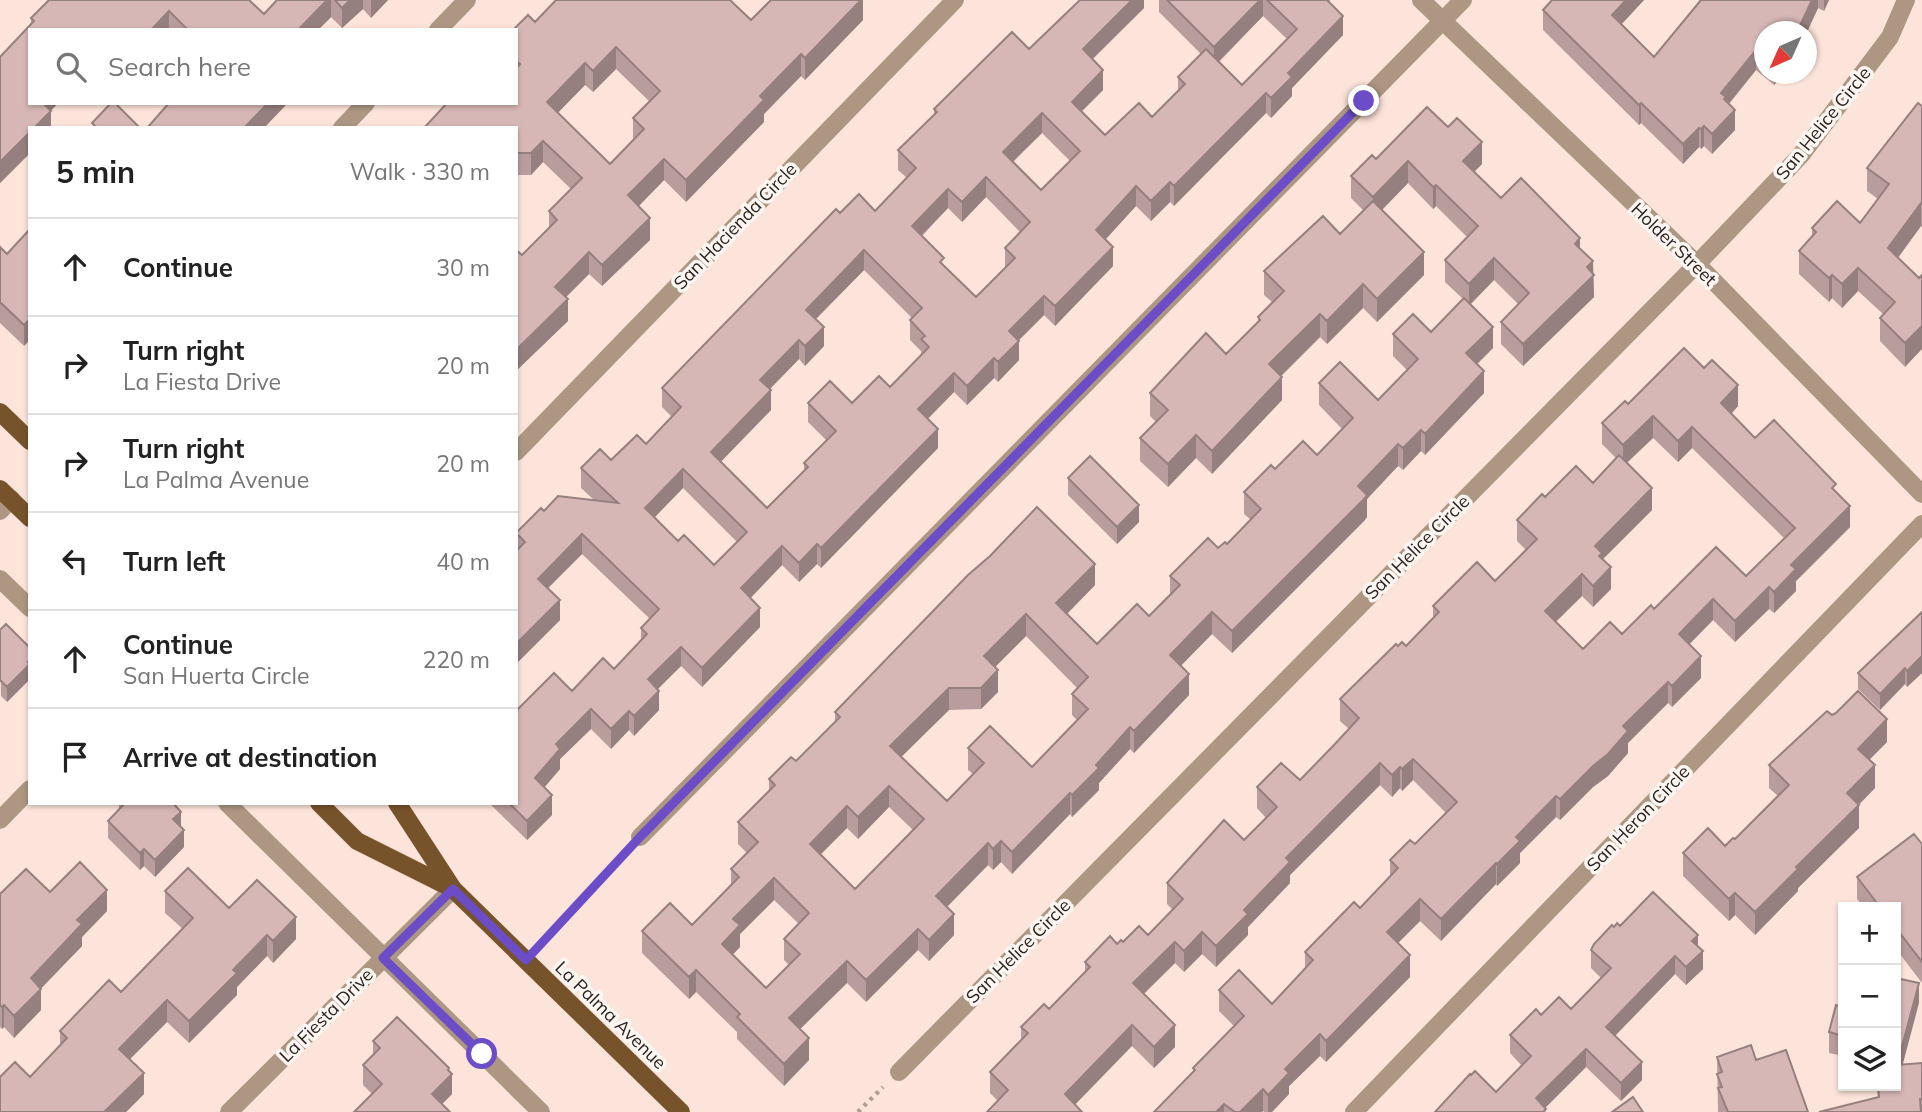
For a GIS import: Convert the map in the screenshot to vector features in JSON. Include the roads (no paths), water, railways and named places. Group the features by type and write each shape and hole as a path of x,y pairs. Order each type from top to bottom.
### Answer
{"main road":[{"path":"0,412 28,439"},
{"path":"4,500 28,517"},
{"name":"La Palma Avenue","path":"320,805 357,841 453,889"},
{"name":"La Palma Avenue","path":"398,805 453,889 681,1112"}],"street":[{"path":"440,28 467,0"},
{"name":"San Hacienda Circle","path":"518,450 955,0"},
{"name":"Holder Street","path":"1421,0 1697,264 1922,494"},
{"path":"640,837 1463,0"},
{"name":"San Helice Circle","path":"899,1072 1697,264 1801,155 1890,37 1906,0"},
{"path":"344,126 364,105"},
{"name":"San Heron Circle","path":"1354,1112 1922,524"},
{"path":"0,579 28,606"},
{"path":"0,820 28,791"},
{"path":"229,805 541,1112"},
{"name":"La Fiesta Drive","path":"229,1112 453,889"}]}
